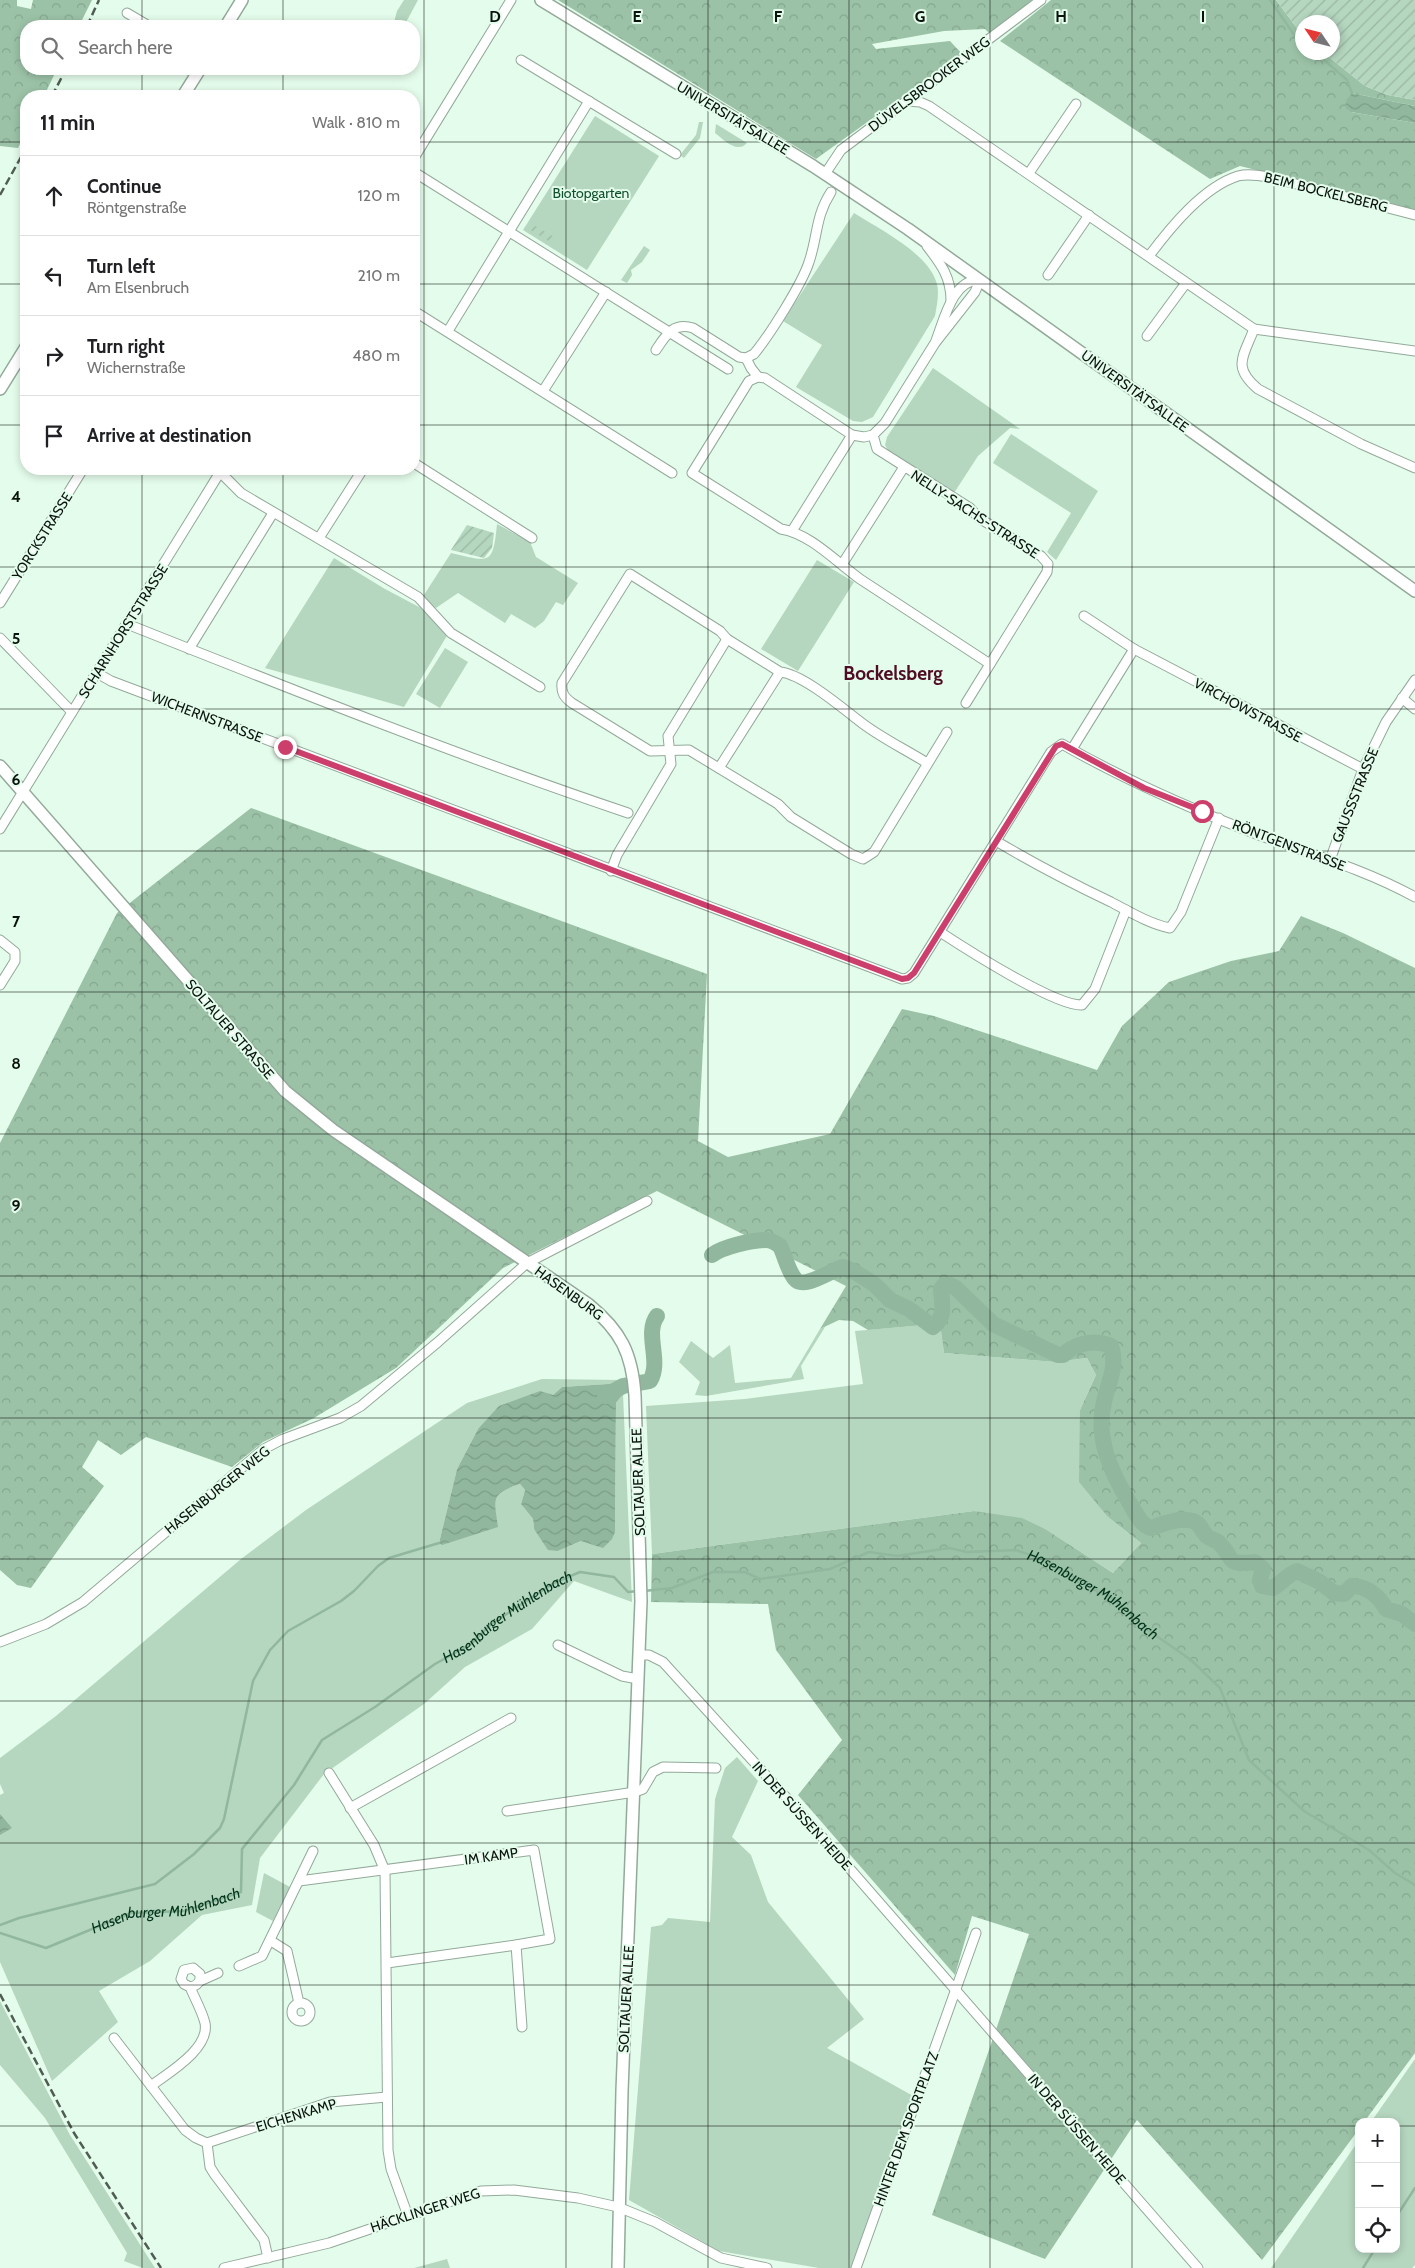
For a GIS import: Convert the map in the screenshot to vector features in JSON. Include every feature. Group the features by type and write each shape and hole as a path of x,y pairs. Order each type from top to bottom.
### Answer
{"street":[{"path":"230,20 242,0"},
{"path":"420,148 511,0"},
{"name":"UNIVERSITÄTSALLEE","path":"541,0 825,174 923,240 1415,591"},
{"name":"DÜVELSBROOKER WEG","path":"825,174 841,150 1040,0"},
{"path":"127,13 139,20"},
{"path":"521,60 676,154"},
{"path":"187,90 196,75"},
{"path":"448,331 589,101"},
{"path":"907,101 920,102 929,106 1254,329 1415,350"},
{"path":"1029,174 1076,104"},
{"name":"BEIM BOCKELSBERG","path":"1149,256 1175,221 1188,209 1220,185 1238,176 1258,175 1273,178 1415,215"},
{"path":"420,176 728,369"},
{"path":"656,350 668,331 685,325 739,357 746,358 759,348 801,280 809,262 817,220 830,192"},
{"path":"1048,275 1088,215"},
{"name":"UNIVERSITÄTSALLEE","path":"923,240 943,266 949,278 951,303"},
{"path":"746,358 758,376 765,378 852,435 864,437 873,435 886,423 935,343 975,292 980,280 971,280 964,283 951,303 935,343"},
{"path":"1147,336 1186,283"},
{"path":"544,392 606,292"},
{"path":"420,315 672,473"},
{"path":"1254,329 1242,365 1242,371 1246,379 1258,389 1361,444 1415,468"},
{"path":"0,388 20,356"},
{"path":"758,376 749,381 692,473 781,529 792,531 843,564 851,573 990,664"},
{"path":"792,531 852,435"},
{"name":"NELLY-SACHS-STRASSE","path":"873,435 877,449 970,508 979,518 1041,556 1048,564 1047,572 966,703"},
{"path":"420,467 532,538"},
{"name":"NELLY-SACHS-STRASSE","path":"843,564 904,467"},
{"name":"YORCKSTRASSE","path":"0,603 80,475"},
{"name":"SCHARNHORSTSTRASSE","path":"0,828 218,475"},
{"path":"225,475 240,493 418,597 450,633 540,687"},
{"path":"319,538 359,475"},
{"path":"189,649 274,513"},
{"path":"927,763 858,720 847,709 793,675 780,672 727,639 720,631 630,574 562,683 561,690 564,697 650,751 690,750 778,804 791,817 851,854 863,859 874,852 947,732"},
{"name":"VIRCHOWSTRASSE","path":"1084,616 1134,649 1247,710 1363,769"},
{"path":"127,624 393,728 628,813"},
{"path":"0,638 72,712"},
{"path":"611,871 618,855 671,764 668,736 727,639"},
{"path":"1072,750 1134,649"},
{"path":"719,768 780,672"},
{"name":"WICHERNSTRASSE","path":"97,673 111,681 611,871 902,979 908,978 914,973 940,932"},
{"name":"GAUSSSTRASSE","path":"1330,860 1363,769 1386,722 1415,680"},
{"path":"1402,698 1415,709"},
{"name":"RÖNTGENSTRASSE","path":"996,841 1056,746 1062,744 1144,788 1370,875 1415,897"},
{"name":"SOLTAUER STRASSE","path":"0,766 285,1091 333,1130 527,1263"},
{"path":"1126,910 1098,984 1091,997 1082,1004 1075,1005 994,966 940,932 996,841 1046,871 1126,910 1165,927 1173,927 1181,912 1219,818"},
{"path":"0,940 14,952 15,960 0,986"},
{"name":"HASENBURGER WEG","path":"0,1642 46,1624 83,1602 264,1450 281,1440 340,1418 361,1406 424,1354 527,1263 647,1201"},
{"name":"HASENBURG","path":"527,1263 604,1317 626,1347 634,1380"},
{"name":"SOLTAUER ALLEE","path":"618,2268 618,2207 642,1601 634,1380"},
{"path":"558,1645 622,1676 638,1679"},
{"name":"IN DER SÜSSEN HEIDE","path":"639,1655 650,1655 663,1662 824,1838 1198,2268"},
{"path":"350,1808 511,1718"},
{"path":"508,1811 635,1792 643,1789 653,1772 663,1767 716,1768"},
{"path":"329,1774 374,1845 385,1871 388,2150 391,2169 408,2216"},
{"name":"IM KAMP","path":"385,1871 534,1850 550,1939 387,1963"},
{"path":"239,1966 262,1956 271,1941 313,1851"},
{"path":"299,1881 385,1871"},
{"path":"956,1990 976,1933"},
{"path":"271,1941 287,1950 299,2003"},
{"path":"516,1945 522,2027"},
{"path":"151,2086 194,2052 203,2039 205,2023 190,1987 184,1984 181,1979 184,1970 196,1969 200,1974 200,1981"},
{"path":"190,1987 218,1973"},
{"name":"HINTER DEM SPORTPLATZ","path":"856,2268 956,1990"},
{"path":"114,2038 185,2130 207,2143 210,2166 215,2176 264,2240 268,2258"},
{"name":"EICHENKAMP","path":"207,2143 330,2102 387,2097"},
{"name":"HÄCKLINGER WEG","path":"224,2268 329,2243 481,2191 495,2189 578,2198 618,2207 654,2222 721,2258 767,2268"}],"green space":[{"path":"0,0 17,0 17,6 31,9 33,0 92,0 82,20 20,20 20,75 54,75 47,90 20,90 20,144 18,148 0,146"},
{"path":"404,0 418,0 407,20 395,20 397,11"},
{"path":"558,0 1034,0 989,33 985,29 944,31 872,44 876,49 950,41 962,54 816,159"},
{"path":"1051,0 1276,0 1295,26 1295,60 1333,60 1365,86 1388,95 1415,100 1415,106 1352,93 1351,112 1415,123 1415,210 1240,166 1210,179 1000,41"},
{"path":"1276,0 1415,0 1415,100 1388,95 1365,86 1333,60 1340,60 1340,15 1295,15 1295,26"},
{"name":"Biotopgarten","path":"595,116 659,156 587,270 523,230"},
{"path":"699,122 703,122 700,138 684,158 680,155 696,135"},
{"path":"716,124 747,143 743,146 735,147 726,142 715,133"},
{"path":"854,213 901,242 922,260 931,270 938,289 935,316 873,417 862,422 853,421 796,387 822,345 783,321"},
{"path":"532,224 554,237 550,242 529,229"},
{"path":"644,246 650,250 642,262 631,270 632,275 627,283 621,280"},
{"path":"933,368 1020,429 1010,428 978,456 954,493 889,452 885,445 887,437"},
{"path":"1011,434 1098,491 1056,560 1047,552 1071,513 993,463"},
{"path":"497,524 530,542 536,557 578,583 563,605 556,602 544,621 535,628 511,614 505,623 458,593 436,608 422,598 451,553 474,558 487,558 494,548"},
{"path":"467,525 494,533 492,548 484,558 451,550"},
{"path":"334,558 421,608 448,634 404,707 265,668"},
{"path":"817,560 854,582 798,671 761,649"},
{"path":"445,648 468,662 440,708 416,694"},
{"path":"251,808 707,974 698,1141 728,1157 830,1134 902,1009 934,1016 1097,1070 1122,1026 1169,982 1231,961 1279,951 1301,916 1343,933 1415,968 1415,2053 1367,2118 1355,2118 1355,2134 1262,2260 1137,2120 1045,2259 932,2215 1029,1934 972,1916 955,1975 798,1795 842,1740 776,1650 768,1604 651,1602 652,1554 974,1511 1022,1518 1047,1530 1113,1573 1141,1543 1108,1517 1079,1482 1080,1410 1096,1375 1087,1358 1055,1362 944,1353 941,1331 924,1325 868,1330 853,1321 839,1320 820,1329 846,1286 657,1191 503,1268 396,1368 314,1418 263,1442 232,1467 146,1437 121,1455 98,1440 82,1467 104,1486 31,1588 17,1585 0,1570 0,1143 117,913"},
{"path":"924,1325 941,1331 944,1353 1055,1362 1087,1358 1096,1375 1080,1410 1108,1517 1141,1543 1113,1573 1047,1530 974,1511 652,1554 646,1406 745,1399 863,1384 855,1331"},
{"path":"825,1327 801,1366 804,1379 706,1396 695,1395 700,1382 679,1362 691,1341 713,1358 730,1345 735,1383 791,1378 820,1329"},
{"path":"542,1379 623,1380 623,1383 562,1387 553,1395 478,1429 457,1469 439,1543 494,1501 500,1491 520,1484 525,1490 521,1504 533,1519 534,1529 558,1551 581,1541 615,1532 616,1403 623,1394 632,1602 574,1581 532,1629 465,1667 424,1704 324,1774 260,1858 252,1905 202,1915 150,1961 99,1991 118,2022 52,2081 0,1962 0,1795 4,1793 0,1784 0,1758 56,1716 241,1559 306,1510 467,1403"},
{"path":"737,1757 758,1781 732,1837 751,1855 768,1902 864,2019 827,2048 915,2097 853,2268 819,2268 719,2251 629,2200 651,1927 662,1925 668,1918 710,1922 715,1799 725,1768"},
{"path":"264,1873 290,1887 273,1921 256,1912"},
{"path":"0,2001 70,2135 155,2268 143,2268 124,2261 127,2253 45,2118 0,2065"},
{"path":"1415,2059 1415,2265 1412,2268 1271,2268 1355,2146 1355,2253 1400,2253 1400,2118 1374,2118"},
{"path":"447,2259 450,2268 414,2268"}],"water":[{"path":"1352,93 1415,106 1415,123 1351,112 1345,106 1347,99"},
{"path":"623,1383 623,1394 616,1403 615,1532 612,1539 603,1548 581,1541 558,1551 548,1550 534,1529 533,1519 521,1504 525,1490 520,1484 503,1491 496,1498 498,1527 442,1545 439,1543 457,1469 478,1429 499,1406 540,1391 553,1395 562,1387"},
{"path":"0,1814 12,1828 0,1835"}],"waterway":[{"path":"1270,0 1295,36"},
{"path":"1324,60 1347,80 1352,93"},
{"name":"Hasenburger Mühlenbach","path":"712,1255 738,1244 766,1240 780,1246 790,1272 799,1282 811,1281 843,1267 874,1284 890,1300 909,1309 933,1327 942,1315 941,1289 944,1285 950,1285 956,1288 993,1324 1058,1355 1063,1355 1086,1343 1111,1346 1113,1367 1102,1415 1103,1442 1116,1479 1144,1524 1151,1528 1177,1520 1193,1521 1199,1525 1208,1537 1218,1542 1231,1560 1238,1563 1255,1562 1263,1569 1260,1580 1262,1586 1273,1588 1297,1571 1320,1582 1334,1593 1344,1594 1352,1586 1358,1586 1377,1596 1386,1609 1402,1614 1415,1624"},
{"name":"Hasenburger Mühlenbach","path":"605,1396 623,1386 650,1381 654,1365 652,1331 653,1323 657,1316"},
{"name":"Hasenburger Mühlenbach","path":"0,1925 19,1918 155,1884 194,1854 220,1828 224,1819 253,1681 270,1650 288,1631 341,1601 354,1591 378,1566 389,1558 439,1543"},
{"name":"Hasenburger Mühlenbach","path":"644,1591 672,1588 713,1572 745,1572 760,1579 830,1569 869,1552 897,1556 949,1548 967,1552 1016,1550 1041,1559 1114,1599 1148,1630 1191,1660 1220,1688 1249,1760 1304,1811 1369,1850 1395,1873 1415,1885"},
{"name":"Hasenburger Mühlenbach","path":"0,1933 46,1948 131,1913 184,1911 241,1892 242,1849 294,1785 322,1740 375,1707 435,1664 471,1644 491,1624 554,1583 580,1572 614,1577 628,1592 638,1591"},
{"path":"1400,2211 1415,2188"},
{"path":"1363,2268 1372,2253"}],"railway":[{"path":"90,20 99,0"},
{"path":"55,90 63,75"},
{"path":"0,195 20,159"},
{"path":"0,1994 74,2133 161,2268"}],"district":[{"name":"Bockelsberg","path":"893,673"}],"route":[{"path":"285,747 786,937 902,979 908,978 914,973 1056,746 1062,744 1144,788 1202,811"}]}
